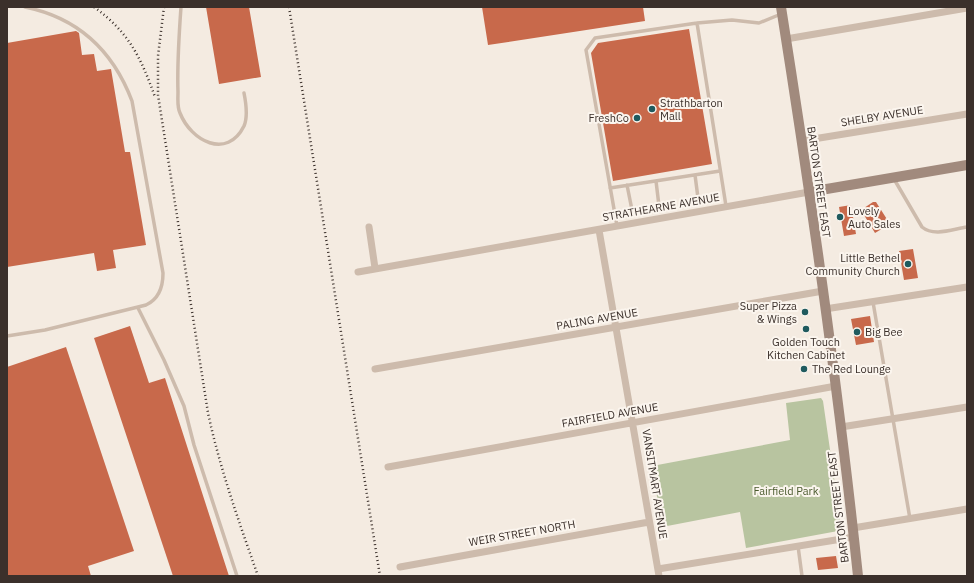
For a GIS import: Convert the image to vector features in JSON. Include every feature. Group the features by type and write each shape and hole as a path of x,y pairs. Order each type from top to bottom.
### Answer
{"main road":[{"name":"BARTON STREET EAST","path":"781,10 809,192 836,386 858,576"},
{"name":"STRATHEARNE AVENUE","path":"809,192 967,166"}],"street":[{"path":"786,39 967,8"},
{"name":"SHELBY AVENUE","path":"801,141 967,114"},
{"name":"STRATHEARNE AVENUE","path":"358,272 726,208 809,192"},
{"path":"369,227 375,268"},
{"name":"VANSITMART AVENUE","path":"600,230 615,327 659,573"},
{"path":"825,309 967,287"},
{"name":"PALING AVENUE","path":"375,369 823,291"},
{"name":"FAIRFIELD AVENUE","path":"388,467 836,386"},
{"path":"841,427 967,406"},
{"path":"659,573 798,545 910,518 967,509"},
{"name":"WEIR STREET NORTH","path":"400,567 649,522"}],"lane":[{"path":"7,336 44,330 138,308 151,303 157,296 163,283 163,273 132,101 125,81 100,47 67,21 43,11 25,7"},
{"path":"181,7 178,79 179,111 186,127 197,137 208,143 223,144 234,138 244,126 246,108 244,93"},
{"path":"618,227 586,50 595,38 697,23 732,20 759,23 781,10"},
{"path":"697,23 726,208"},
{"path":"610,188 720,171"},
{"path":"695,175 698,198"},
{"path":"894,178 897,186 922,227 926,230 936,232 967,227"},
{"path":"656,181 659,206"},
{"path":"627,185 632,210"},
{"path":"873,302 910,518"},
{"path":"138,308 164,360 184,406 194,445 237,576"},
{"path":"798,545 802,576"}],"green space":[{"name":"Fairfield Park","path":"821,398 823,401 841,526 838,531 746,548 740,512 662,527 652,466 790,440 786,403"}],"building":[{"path":"206,7 249,7 261,77 219,84"},
{"path":"482,7 643,7 645,21 488,45"},
{"name":"Strathbarton Mall","path":"689,29 712,164 613,181 591,53 598,43"},
{"path":"76,31 79,33 82,55 94,54 97,71 111,69 125,152 130,152 146,245 113,250 116,268 97,271 94,253 7,267 7,43"},
{"path":"873,202 876,202 890,224 875,233 861,210"},
{"path":"851,205 856,234 844,236 839,207"},
{"name":"Little Bethel Community Church","path":"913,249 918,278 904,280 899,251"},
{"path":"870,316 874,342 856,345 851,319"},
{"path":"130,326 149,383 165,378 229,576 173,576 94,338"},
{"path":"66,347 134,551 88,566 91,576 7,576 7,367"},
{"path":"836,556 838,568 818,570 816,558"}],"railway":[{"path":"94,7 106,16 125,36 139,58 155,97"},
{"path":"164,7 158,56 158,95 208,413 224,475 258,576"},
{"path":"289,7 380,576"}],"place":[{"name":"Strathbarton Mall","path":"652,109"},
{"name":"FreshCo","path":"637,118"},
{"name":"Lovely Auto Sales","path":"840,217"},
{"name":"Little Bethel Community Church","path":"908,264"},
{"name":"Super Pizza & Wings","path":"805,312"},
{"name":"Golden Touch Kitchen Cabinet","path":"806,329"},
{"name":"Big Bee","path":"857,332"},
{"name":"The Red Lounge","path":"804,369"}]}
